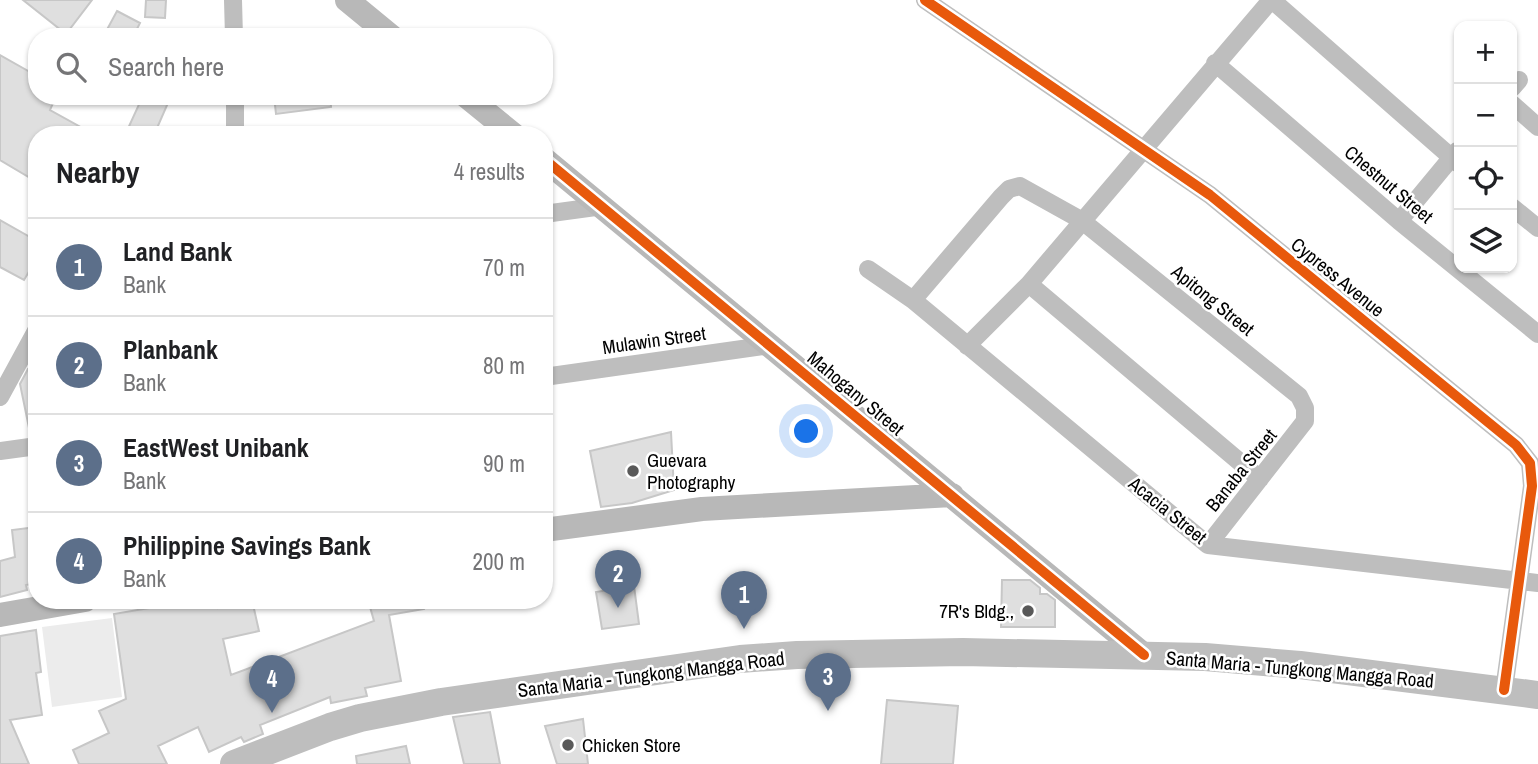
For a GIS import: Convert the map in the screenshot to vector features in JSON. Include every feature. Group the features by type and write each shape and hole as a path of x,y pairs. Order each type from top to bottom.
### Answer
{"main road":[{"name":"Santa Maria - Tungkong Mangga Road","path":"234,764 360,718 441,702 740,659 797,655 963,652 1205,657 1300,665 1538,695"}],"street":[{"path":"233,0 234,28"},
{"path":"347,0 381,28"},
{"name":"Cypress Avenue","path":"925,0 1210,195 1516,445 1530,463 1532,486 1504,690"},
{"path":"967,346 1029,284 1271,0 1454,154"},
{"name":"Chestnut Street","path":"1215,63 1399,221 1538,334"},
{"path":"235,105 236,126"},
{"path":"477,105 503,126"},
{"path":"1517,108 1538,127"},
{"path":"1399,221 1454,160"},
{"name":"Mahogany Street","path":"553,166 1144,655"},
{"name":"Apitong Street","path":"913,300 1009,189 1020,186 1082,220 1299,396 1305,408 1305,421"},
{"path":"553,213 603,206"},
{"path":"1516,210 1538,228"},
{"name":"Acacia Street","path":"868,269 913,300 1208,545 1538,583"},
{"path":"1029,284 1260,479"},
{"name":"Mulawin Street","path":"553,376 770,345"},
{"path":"0,397 28,346"},
{"name":"Banaba Street","path":"1208,545 1305,421"},
{"path":"0,451 28,447"},
{"path":"553,529 702,509 952,495"},
{"path":"0,615 34,609"}],"shaded area":[{"path":"112,618 122,697 52,707 42,627"}],"building":[{"path":"23,0 92,0 71,28 58,28"},
{"path":"146,0 166,0 165,18 145,17"},
{"path":"117,11 140,23 138,28 108,28"},
{"path":"0,55 28,71 28,105 52,105 50,110 79,126 28,126 28,177 0,160"},
{"path":"139,105 167,105 158,126 129,126"},
{"path":"275,105 331,105 331,107 276,114"},
{"path":"0,220 28,236 28,273 24,280 0,267"},
{"path":"28,369 28,423 20,384"},
{"name":"Guevara Photography","path":"671,432 674,490 632,503 601,507 590,451"},
{"path":"28,528 28,585 27,590 0,597 0,561 15,557 12,530"},
{"name":"7R's Bldg.,","path":"1002,580 1030,580 1040,588 1040,594 1047,594 1055,600 1055,627 1001,627"},
{"path":"634,586 639,624 602,629 596,592"},
{"path":"143,609 254,609 259,631 223,639 231,675 374,621 371,609 424,609 389,615 401,681 365,688 367,696 331,703 330,697 260,725 263,734 244,742 241,737 209,752 198,727 158,746 167,764 79,764 73,750 109,733 99,711 126,699 114,614"},
{"path":"36,630 41,672 36,673 42,715 10,720 29,764 0,764 0,636"},
{"path":"887,700 958,706 953,764 881,764"},
{"path":"490,712 500,764 464,764 453,717"},
{"name":"Chicken Store","path":"583,719 588,764 557,764 545,726"},
{"path":"406,746 410,764 357,764 356,756"}],"cycle path":[{"path":"925,0 1210,195 1516,445 1530,463 1532,486 1504,690"},
{"path":"553,166 1144,655"}],"place":[{"name":"Guevara Photography","path":"633,471"},
{"name":"Planbank","path":"618,608"},
{"name":"7R's Bldg.,","path":"1028,611"},
{"name":"Land Bank","path":"744,629"},
{"name":"EastWest Unibank","path":"828,711"},
{"name":"Philippine Savings Bank","path":"272,713"},
{"name":"Chicken Store","path":"568,745"}]}
